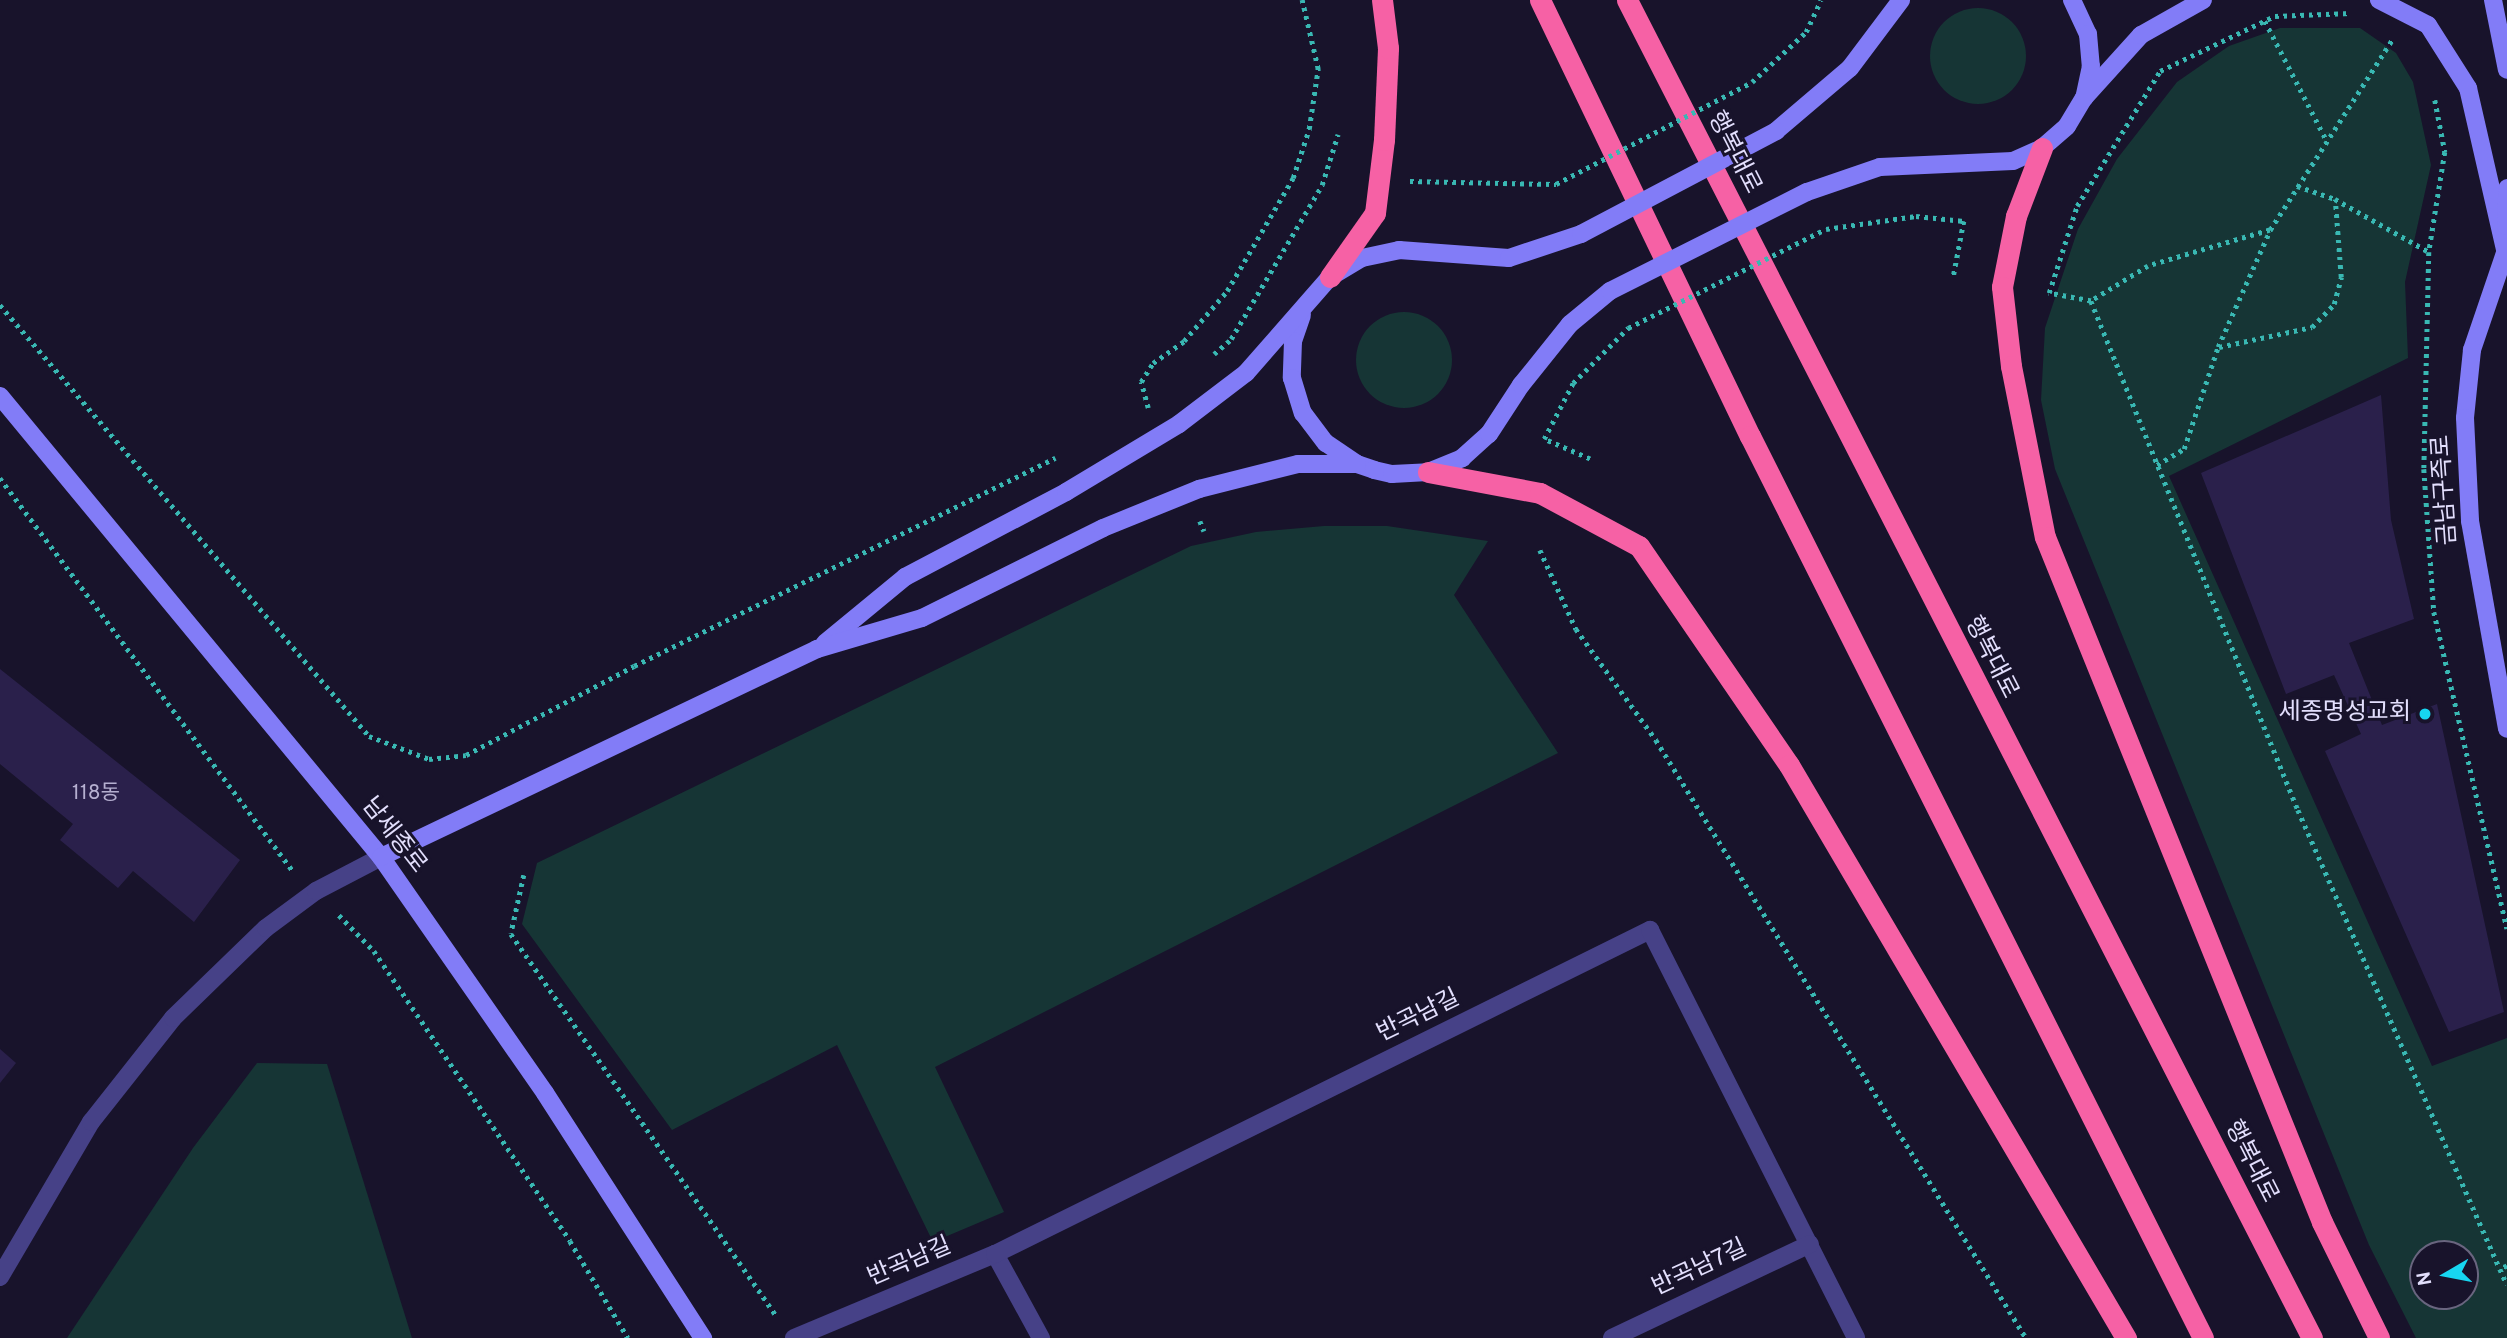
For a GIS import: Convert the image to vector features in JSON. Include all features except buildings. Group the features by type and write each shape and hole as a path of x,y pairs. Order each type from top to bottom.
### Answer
{"highway":[{"path":"1330,277 1375,213 1384,140 1388,48 1382,0"},
{"path":"1540,0 1757,448 2203,1338"},
{"name":"행복대로","path":"1627,0 2312,1338"},
{"path":"2042,148 2016,216 2002,287 2011,366 2045,537 2322,1222 2379,1338"},
{"path":"1428,472 1540,493 1639,546 1788,765 2126,1338"}],"street":[{"path":"817,649 905,577 1066,492 1179,424 1246,373 1330,277 1362,258 1399,250 1509,258 1581,234 1776,131 1850,68 1901,0"},
{"path":"2072,0 2088,34 2091,66 2084,98"},
{"path":"0,1277 91,1122 173,1018 266,929 316,891 381,857 817,649 922,618 1103,528 1199,488 1298,464 1357,464 1392,474 1428,472 1462,458 1489,434 1521,385 1570,324 1610,291 1807,192 1880,167 2013,161 2042,148 2067,126 2084,98 2141,35 2203,0"},
{"path":"2379,0 2428,25 2468,88 2506,249"},
{"path":"2493,0 2507,70"},
{"name":"금남구즉로","path":"2507,188 2506,249 2472,350 2465,418 2470,521 2507,729"},
{"path":"1306,306 1293,341 1292,378 1300,401 1326,443 1357,464"},
{"name":"남세종로","path":"0,396 381,857 545,1093 703,1338"},
{"name":"반곡남길","path":"789,1332 995,1254 1650,930 1856,1338"},
{"name":"반곡남7길","path":"1612,1338 1810,1244"},
{"path":"995,1254 1041,1338"}],"path":[{"path":"1147,406 1141,382 1153,363 1184,341 1227,291 1293,178 1309,129 1318,68 1301,0"},
{"path":"1411,170 1410,181 1556,184 1752,82 1806,32 1821,0"},
{"path":"2270,230 2148,266 2091,301 2049,293 2077,206 2160,71 2275,16 2349,12 2361,18"},
{"path":"2265,21 2326,140"},
{"path":"2384,29 2396,35 2403,45"},
{"path":"2157,465 2184,450 2218,347 2270,230 2396,35"},
{"path":"2432,86 2445,152 2429,252 2424,469 2434,612 2507,929"},
{"path":"1212,356 1231,339 1322,185 1338,134"},
{"path":"2297,186 2335,199 2429,252"},
{"path":"2218,347 2312,327 2334,304 2341,277 2335,199"},
{"path":"1590,459 1544,439 1573,383 1628,327 1826,229 1916,216 1964,221 1953,279"},
{"path":"2091,301 2298,810 2507,1285"},
{"path":"0,305 369,736 429,759 466,755 634,666 1063,455"},
{"path":"1135,413 1156,401"},
{"path":"1540,551 1576,629 1656,740 2026,1338"},
{"path":"524,875 511,933 789,1332"},
{"path":"2500,1269 2507,1266"}],"green space":[{"path":"1978,8 1996,12 2012,22 2022,38 2026,56 2022,74 2012,90 1996,100 1978,104 1960,100 1944,90 1934,74 1930,56 1934,38 1944,22 1960,12"},
{"path":"2280,28 2360,28 2396,53 2413,82 2431,165 2405,282 2408,358 2169,476 2432,1066 2507,1038 2507,1338 2416,1338 2369,1245 2055,469 2041,400 2045,328 2078,229 2117,159 2177,82 2229,46"},
{"path":"1404,312 1422,316 1438,326 1448,342 1452,360 1448,378 1438,394 1422,404 1404,408 1386,404 1370,394 1360,378 1356,360 1360,342 1370,326 1386,316"},
{"path":"1324,526 1387,526 1488,541 1454,595 1558,753 935,1067 1004,1212 933,1242 837,1045 672,1130 522,924 537,863 1191,546 1256,532"},
{"path":"257,1063 327,1064 412,1338 67,1338 193,1148"}],"place":[{"name":"세종명성교회","path":"2425,714"}]}
